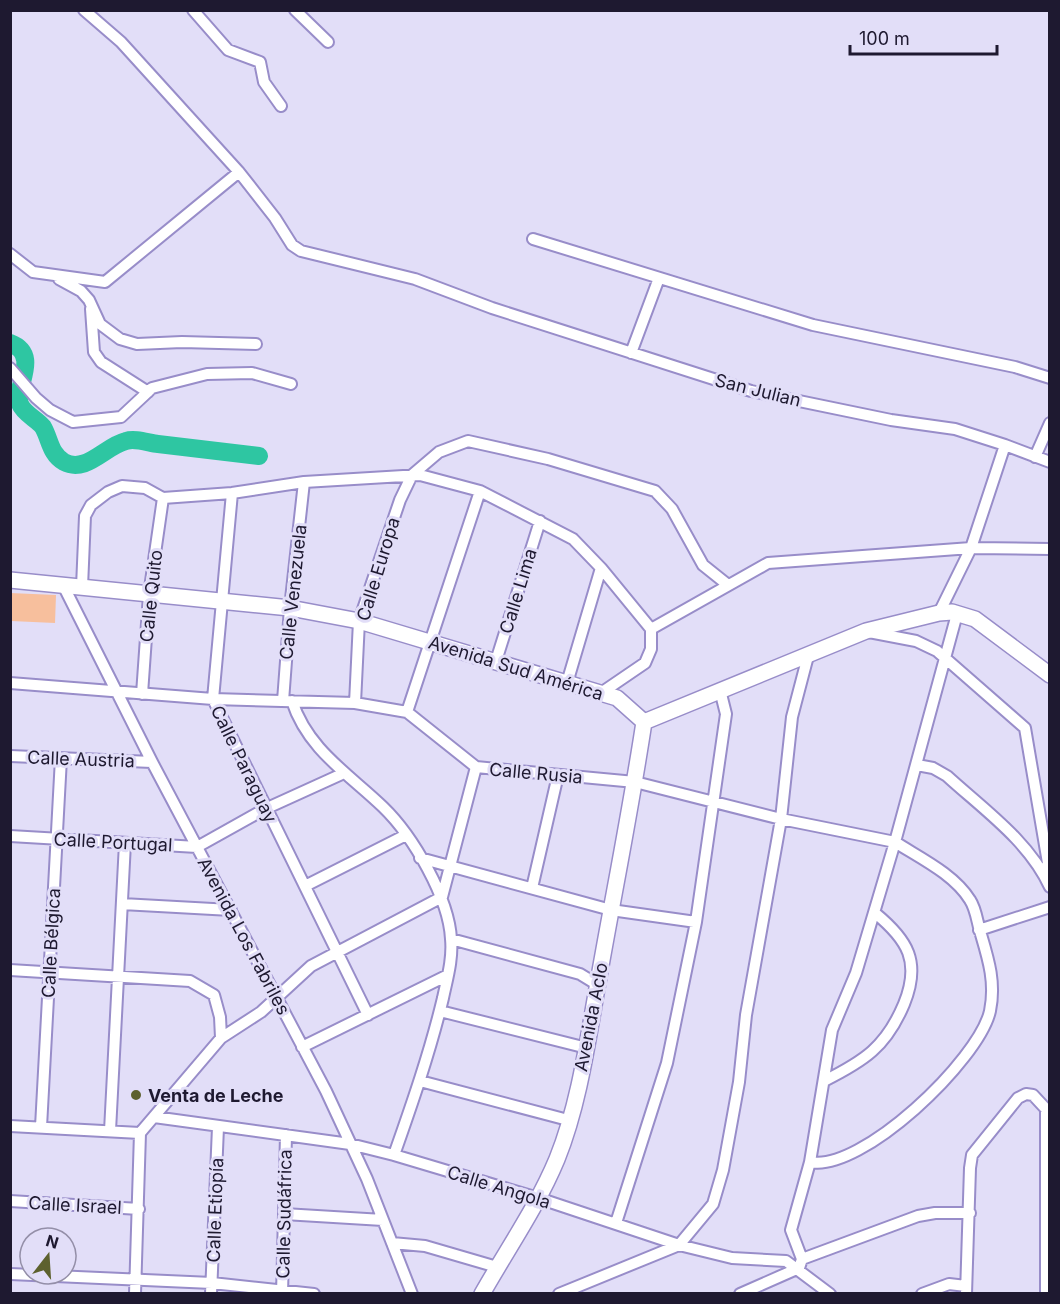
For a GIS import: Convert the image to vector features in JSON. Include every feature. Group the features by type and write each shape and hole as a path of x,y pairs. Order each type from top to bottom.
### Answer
{"main road":[{"name":"Avenida Sud América","path":"10,580 290,608 359,621 618,698 644,722"},
{"path":"644,722 866,631 939,613 957,614 985,624 1050,675"},
{"name":"Avenida Aclo","path":"482,1293 524,1227 558,1157 587,1048 644,722"}],"street":[{"name":"San Julian","path":"84,10 121,42 239,172 275,218 292,245 301,251 415,279 457,297 752,391 891,420 955,429 1050,462"},
{"path":"194,10 228,50 260,62 264,82 280,106"},
{"path":"295,10 328,42"},
{"path":"10,254 33,272 105,282 239,172"},
{"path":"533,239 813,325 1015,367 1050,378"},
{"path":"50,275 81,291 90,303 100,324 120,339 137,344 182,342 256,344"},
{"path":"631,353 659,278"},
{"path":"90,303 94,352 100,362 148,392"},
{"path":"10,368 36,398 50,410 74,422 121,417 160,384 207,374 252,373 291,384"},
{"path":"1035,457 1050,423"},
{"path":"412,476 439,452 468,441 558,462 655,491 672,509 703,565 728,585"},
{"path":"939,613 972,548 1005,445"},
{"path":"82,587 85,516 91,505 108,492 122,486 145,488 163,498 232,492 304,482 420,475 480,491 540,521 573,539 601,568 651,629 651,649 645,663 601,693"},
{"name":"Calle Europa","path":"355,703 359,621 400,500 412,476"},
{"name":"Calle Venezuela","path":"288,701 290,608 304,482"},
{"path":"407,712 480,491"},
{"name":"Calle Paraguay","path":"232,492 220,600 213,699 265,809 338,950 368,1014"},
{"name":"Calle Quito","path":"142,694 149,595 163,498"},
{"name":"Calle Lima","path":"496,661 540,521"},
{"path":"651,629 768,563 972,548 1050,549"},
{"path":"567,683 601,568"},
{"name":"Avenida Los Fabriles","path":"63,585 350,1144 412,1293"},
{"path":"800,1264 791,1230 810,1162 835,1019 856,973 875,913 957,614"},
{"path":"866,631 916,641 945,657 1024,728 1048,863 1044,874"},
{"path":"559,1293 679,1245 713,1204 723,1170 739,1082 746,1015 759,930 781,819 792,717 808,656"},
{"name":"Calle Rusia","path":"10,683 213,699 355,703 407,712 476,767 635,782 714,800 781,819 895,842"},
{"path":"616,1223 667,1063 696,922 726,714 720,690"},
{"path":"288,701 322,754 342,774 383,807 406,835 442,897 452,939 448,975 440,1011 420,1081 394,1155"},
{"name":"Calle Austria","path":"10,756 152,762"},
{"name":"Calle Bélgica","path":"41,1127 61,759"},
{"path":"917,765 933,768 946,776 1020,843 1044,874 1050,887"},
{"path":"135,1293 141,1133 221,1038 276,999 303,972 338,950 442,897 476,767"},
{"name":"Calle Portugal","path":"10,836 197,847 265,809 342,774"},
{"path":"532,888 558,775"},
{"path":"305,886 406,835"},
{"path":"810,1162 822,1165 835,1160 902,1123 974,1044 990,1010 991,964 972,902 945,875 895,842"},
{"path":"110,1131 125,843"},
{"path":"420,858 611,910 696,922"},
{"path":"122,904 231,910"},
{"path":"979,930 1050,907"},
{"path":"824,1081 854,1066 883,1041 893,1030 910,989 913,976 910,956 903,940 875,913"},
{"path":"452,939 580,974 598,985"},
{"path":"10,970 190,981 214,995 220,1017 221,1038"},
{"path":"302,1047 448,975"},
{"path":"440,1011 587,1048"},
{"path":"420,1081 568,1120"},
{"path":"922,1293 949,1284 966,1290 972,1155 1018,1098 1026,1094 1034,1095 1046,1109 1046,1293"},
{"name":"Calle Angola","path":"154,1117 350,1144 394,1155 538,1198 679,1245 732,1258 778,1258 800,1264 830,1293"},
{"path":"10,1126 141,1133"},
{"name":"Calle Etiopía","path":"212,1288 218,1126"},
{"name":"Calle Sudáfrica","path":"282,1292 286,1135"},
{"name":"Calle Israel","path":"10,1201 139,1209"},
{"path":"740,1293 800,1264 918,1216 935,1213 970,1213"},
{"path":"284,1214 383,1220"},
{"path":"392,1243 424,1246 497,1267"},
{"path":"10,1274 135,1280 212,1288 314,1293"}],"shaded area":[{"path":"10,593 56,595 55,623 11,621"}],"waterway":[{"path":"10,343 19,348 24,355 20,404 24,411 43,427 53,451 64,462 72,465 88,462 118,444 134,440 259,456"}],"place":[{"name":"Venta de Leche","path":"136,1095"}]}
